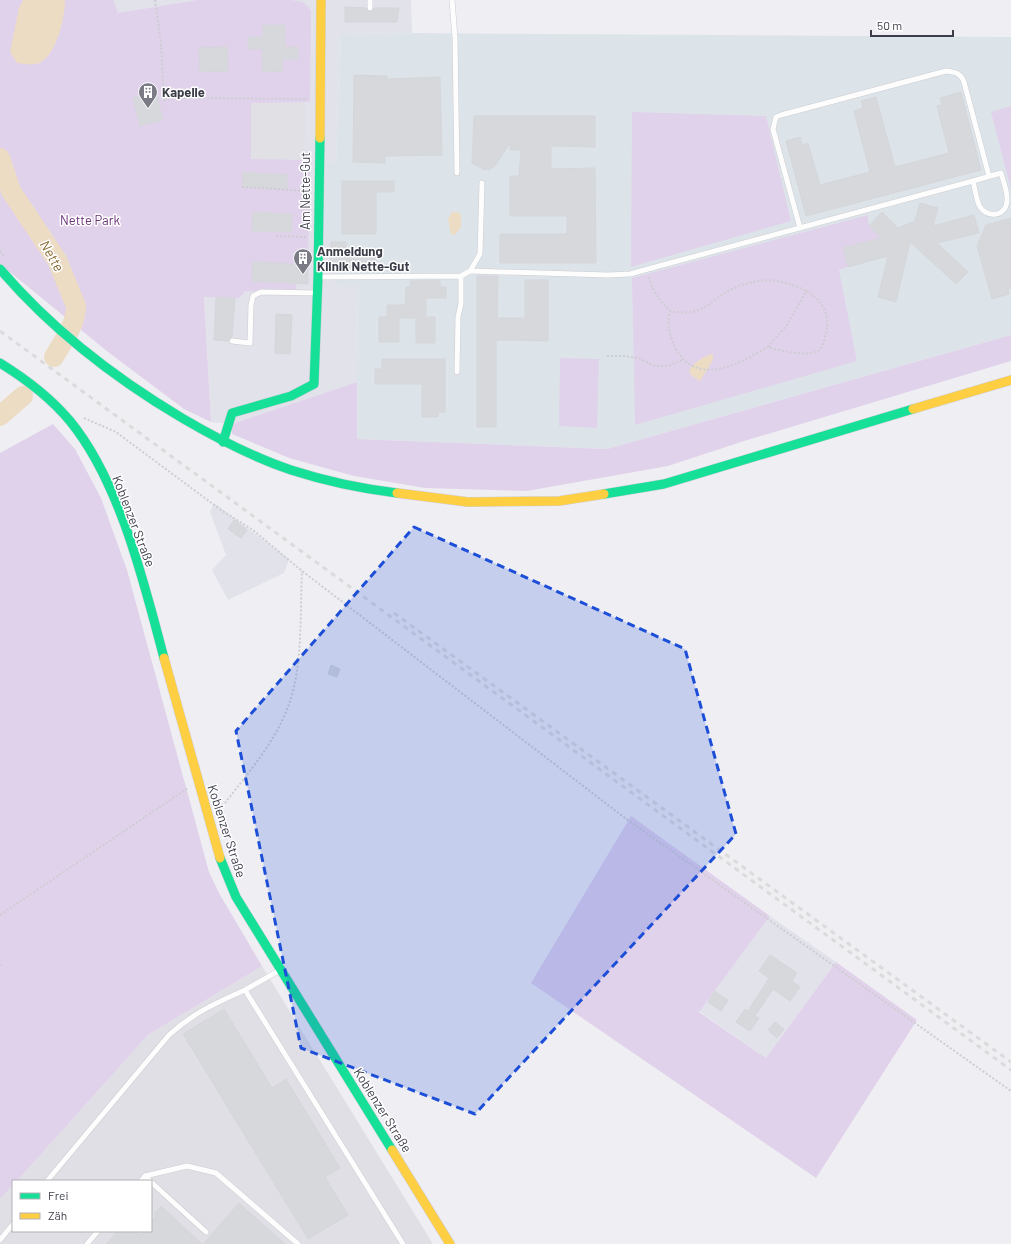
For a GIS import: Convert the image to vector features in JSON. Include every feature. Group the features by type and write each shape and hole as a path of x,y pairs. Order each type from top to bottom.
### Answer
{"street":[{"name":"Am Nette-Gut","path":"223,442 232,413 291,396 314,384 318,293 321,0"},
{"path":"0,269 24,297 77,346 138,392 223,442 290,470 374,490 468,502 559,501 664,484 1011,380"},
{"name":"Koblenzer Straße","path":"3,365 48,398 78,432 95,459 110,490 139,568 223,867 236,897 450,1244"}],"lane":[{"path":"370,0 370,8"},
{"path":"452,0 455,38 457,173"},
{"path":"800,228 773,129 773,123 776,117 781,115 946,71 955,72 961,76 964,82 989,176"},
{"path":"470,271 608,275 630,274 1001,173 1008,200 1006,208 996,215 988,214 979,206 973,181"},
{"path":"318,277 461,276 470,271 480,254 482,183"},
{"path":"457,372 458,317 461,304 461,276"},
{"path":"232,341 250,343 251,305 253,296 261,292 318,293"},
{"path":"48,1180 170,1035 184,1022 204,1008 245,990 281,970"},
{"path":"245,990 402,1244"},
{"path":"142,1180 145,1176 187,1166 216,1173 298,1244"},
{"path":"145,1176 148,1180"},
{"path":"152,1184 206,1232"},
{"path":"0,1240 12,1225"},
{"path":"87,1244 97,1232"}],"path":[{"path":"155,0 161,43 164,100 175,98 320,99"},
{"path":"242,187 318,192"},
{"path":"276,236 318,237"},
{"path":"648,269 652,288 657,298 670,311 687,314 702,310 724,293 752,281 783,281 807,290 817,298 827,314 826,333 820,349 817,352 806,353 783,351 768,347"},
{"path":"670,311 668,323 669,336 682,360 701,369 714,370 743,361 768,347 787,325 807,290"},
{"path":"607,356 631,357 655,366 668,366 682,360"},
{"path":"87,424 80,416 116,432 221,510 253,530 302,571 625,818 1011,1091"},
{"path":"214,801 216,808 225,803 267,748 289,704 298,662 302,571"},
{"path":"0,915 198,781"}],"highlighted area":[{"path":"414,527 685,649 736,834 475,1114 301,1048 236,731"}],"shaded area":[{"path":"23,0 65,0 64,15 56,43 47,57 41,62 35,64 17,63 10,52 19,8"},
{"path":"114,0 411,0 412,33 340,34 336,164 324,164 324,240 330,240 330,268 336,269 358,286 357,382 232,424 211,422 203,277"},
{"path":"412,33 1011,37 1011,335 607,449 356,439 358,286 336,285 336,269 330,268 330,240 324,240 324,164 336,163 340,34"},
{"path":"251,103 305,103 304,159 251,159"},
{"path":"452,212 458,212 461,215 461,227 455,235 451,234 448,219"},
{"path":"711,354 713,355 713,360 700,381 692,376 689,371 701,359"},
{"path":"214,503 289,559 284,573 228,600 212,570 226,555 210,512"},
{"path":"770,916 836,962 766,1058 699,1011"},
{"path":"262,966 433,1244 0,1244 0,1199 12,1186 12,1232 152,1232 152,1180 18,1180 148,1035"}],"green space":[{"name":"Nette Park","path":"0,0 114,0 118,13 198,0 291,0 303,2 311,11 310,102 251,103 251,159 310,160 308,265 297,265 296,293 245,291 239,298 204,297 211,422 184,409 108,352 0,264"},
{"path":"1011,106 1011,190 991,112"},
{"path":"632,112 766,116 791,221 631,267"},
{"path":"868,215 869,226 881,238 843,248 848,267 839,270 857,361 635,425 632,278"},
{"path":"1011,335 1011,361 741,442 668,466 527,491 425,488 354,476 289,458 232,434 232,424 357,382 357,439 607,449"},
{"path":"560,358 599,359 597,428 559,426"},
{"path":"53,424 75,449 101,498 127,570 209,872 219,893 262,966 148,1035 18,1180 12,1180 12,1186 0,1199 0,453"},
{"path":"631,816 770,916 699,1012 766,1058 836,962 917,1020 816,1178 531,983"}],"building":[{"path":"345,7 366,8 370,12 374,8 399,8 397,22 345,22"},
{"path":"263,25 285,25 285,47 298,47 298,59 282,59 283,71 263,72 262,49 248,49 248,37 263,37"},
{"path":"227,47 228,71 200,72 199,48"},
{"path":"354,75 387,76 387,79 440,77 442,155 385,156 385,163 353,162"},
{"name":"Kapelle","path":"156,92 163,120 140,126 133,98"},
{"path":"961,92 981,170 806,216 786,141 800,137 802,145 808,143 820,185 870,172 854,111 863,108 861,101 876,97 895,167 949,153 937,106 942,105 940,98"},
{"path":"474,116 595,116 595,147 551,146 551,169 595,168 596,263 500,263 500,234 567,234 567,216 510,216 510,176 519,176 521,150 510,150 510,143 495,166 489,170 483,169 472,163"},
{"path":"243,172 287,175 287,189 242,187"},
{"path":"342,181 394,181 394,192 376,192 376,234 342,234"},
{"path":"920,203 938,208 933,226 974,215 979,233 937,243 968,272 956,284 910,242 896,302 878,297 888,256 848,267 843,248 881,238 869,226 882,212 898,228 915,221"},
{"path":"253,212 292,214 291,232 252,231"},
{"path":"1011,218 1011,288 1008,288 1009,294 992,299 977,246 986,225"},
{"path":"331,242 346,242 346,254 377,254 376,268 330,268"},
{"path":"253,262 308,265 308,284 252,281"},
{"path":"477,276 498,276 497,318 525,318 525,280 548,280 548,341 496,340 496,427 477,427"},
{"path":"440,280 440,287 446,287 446,298 426,298 426,317 435,317 435,343 416,343 416,318 399,318 399,342 379,342 379,317 387,317 387,305 405,305 406,287 410,287 410,281"},
{"path":"216,297 235,298 232,337 228,341 214,340"},
{"path":"276,314 292,315 290,354 275,353"},
{"path":"382,359 445,359 445,412 438,412 438,417 422,417 422,384 375,384 375,369 382,369"},
{"path":"234,520 247,530 241,538 228,529"},
{"path":"331,665 340,669 337,677 328,674"},
{"path":"770,955 797,973 792,981 800,987 790,1001 773,989 755,1016 759,1018 750,1031 736,1022 745,1009 748,1011 769,978 759,971"},
{"path":"715,991 728,1000 721,1011 708,1002"},
{"path":"224,1009 272,1088 286,1079 340,1168 325,1177 348,1215 308,1239 183,1034"},
{"path":"775,1022 784,1029 777,1038 768,1030"},
{"path":"239,1203 285,1244 203,1244"},
{"path":"161,1206 202,1244 106,1244 117,1232 135,1232 139,1235 142,1232 152,1232 152,1221 156,1216 154,1214"}],"waterway":[{"name":"Nette","path":"0,158 11,191 57,260 76,306 74,320 54,357"},
{"name":"Nette","path":"0,416 23,396"}],"railway":[{"path":"0,331 1011,1070"},
{"path":"394,613 1011,1062"}],"traffic: fast":[{"path":"223,442 232,413 291,396 314,384 318,277 320,138"},
{"path":"0,269 62,332 108,369 157,402 221,440 248,453 291,470 343,484 397,493"},
{"path":"0,363 19,375 54,404 70,421 88,446 103,473 128,534 139,566 164,658"},
{"path":"604,494 664,484 913,409"},
{"path":"220,858 236,897 392,1150"}],"traffic: slow":[{"path":"320,138 321,0"},
{"path":"913,409 1011,380"},
{"path":"397,493 468,502 559,501 604,494"},
{"path":"164,658 220,858"},
{"path":"392,1150 450,1244"}],"place":[{"name":"Kapelle","path":"148,109"},
{"name":"Anmeldung Klinik Nette-Gut","path":"303,275"}]}
